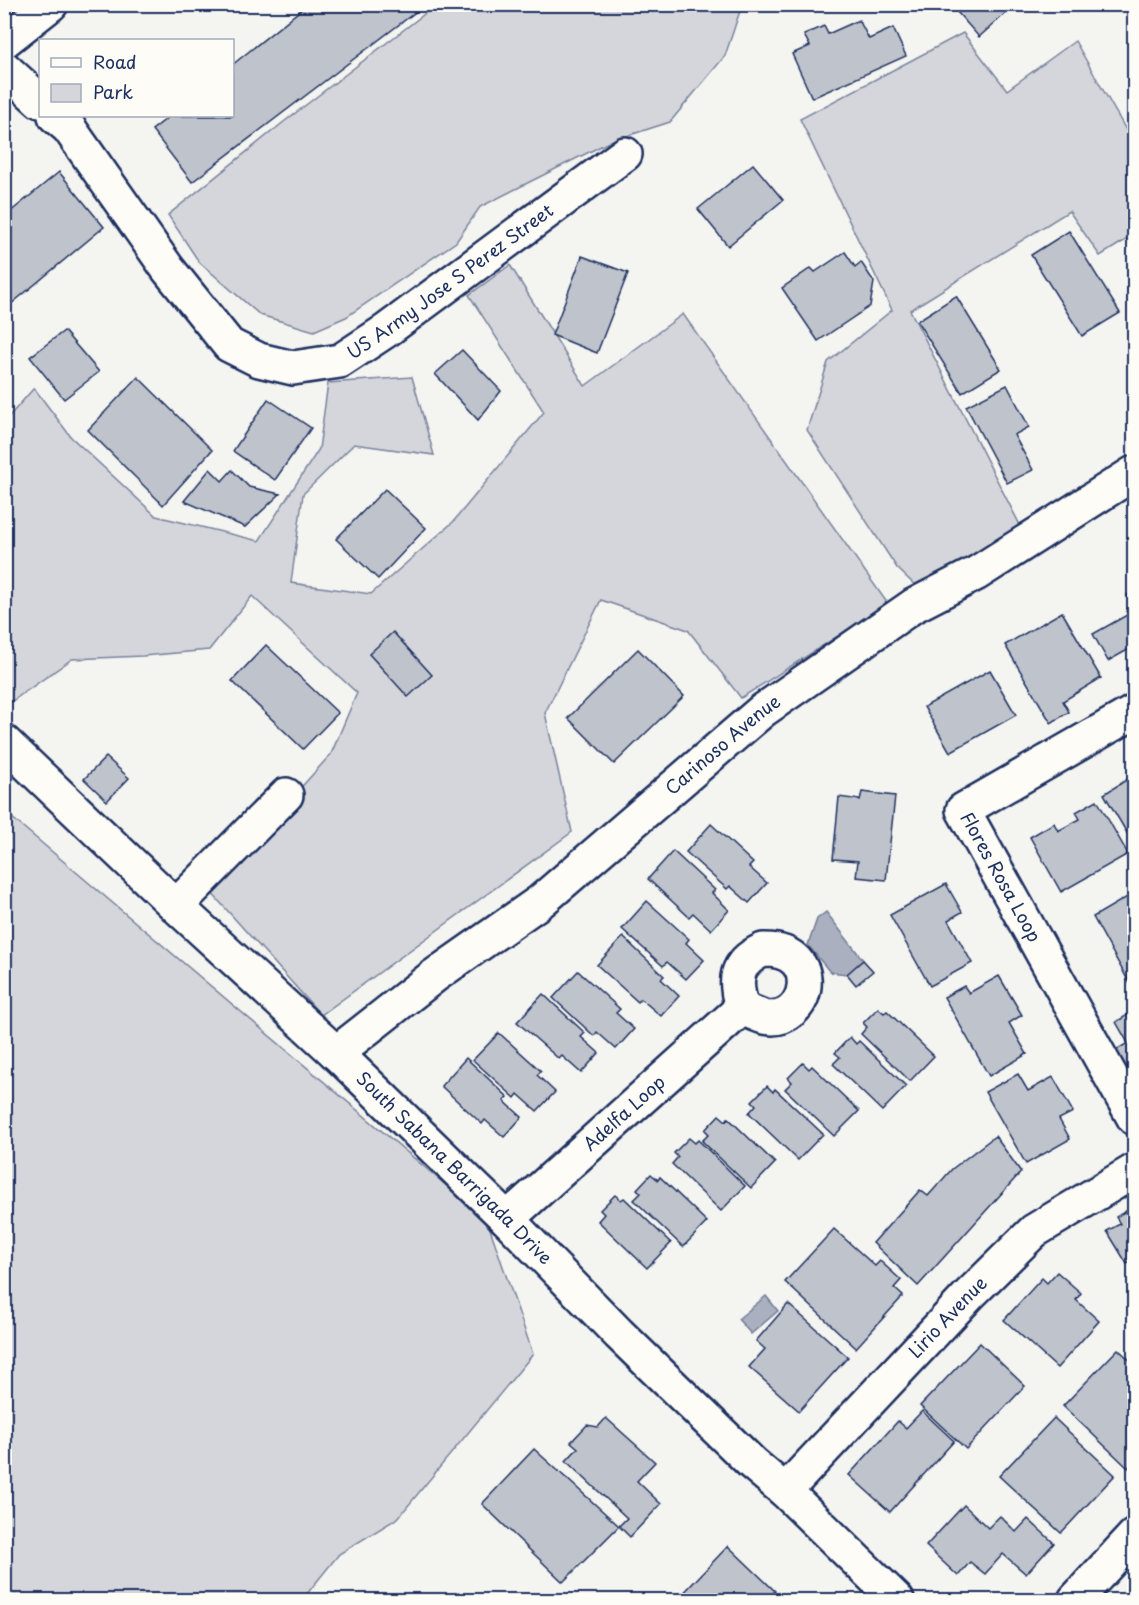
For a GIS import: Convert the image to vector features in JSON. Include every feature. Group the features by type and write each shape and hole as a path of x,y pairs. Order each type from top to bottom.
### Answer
{"street":[{"path":"4,41 51,4"},
{"path":"4,68 39,101"},
{"name":"US Army Jose S Perez Street","path":"56,117 69,128 168,269 229,345 259,360 293,368 340,361 387,330 625,153"},
{"name":"Carinoso Avenue","path":"336,1053 434,976 542,901 762,711 913,606 977,573 1134,473"},
{"name":"Flores Rosa Loop","path":"1134,712 963,810 1134,1118"},
{"name":"South Sabana Barrigada Drive","path":"4,742 176,906 336,1053 507,1219 619,1334 897,1600"},
{"path":"176,906 286,795"},
{"name":"Adelfa Loop","path":"507,1219 742,1008"},
{"name":"Lirio Avenue","path":"785,1491 1034,1231 1134,1171"},
{"path":"1074,1600 1131,1546"}],"green space":[{"path":"436,5 742,5 725,56 670,122 611,141 480,207 456,242 346,317 314,331 260,315 199,262 168,215 285,121"},
{"path":"963,33 1007,90 1075,41 1134,144 1134,235 1100,256 1069,211 910,310 1022,529 919,589 897,568 807,430 828,362 892,310 800,119"},
{"path":"510,265 585,386 683,314 888,604 741,698 688,630 601,600 545,713 572,832 321,1015 209,890 331,754 357,693 252,596 209,650 72,659 5,706 5,421 34,388 71,437 156,516 259,541 319,449 328,383 412,377 434,455 354,444 303,494 291,583 371,594 453,522 544,412 469,295"},
{"path":"4,811 487,1220 533,1354 398,1518 339,1554 302,1600 5,1600"}],"water":[{"path":"826,912 863,960 847,974 830,972 808,945 817,919"},
{"path":"766,1296 778,1311 751,1334 738,1319"}],"building":[{"path":"308,4 426,4 192,182 152,130 169,117 234,117 234,63"},
{"path":"950,4 1016,4 979,37"},
{"path":"859,20 869,39 893,28 906,56 812,98 792,54 810,46 804,35 824,26 828,34"},
{"path":"753,164 783,200 728,246 698,209"},
{"path":"59,172 104,227 4,310 4,217"},
{"path":"1069,231 1120,313 1082,336 1031,255"},
{"path":"845,252 855,267 861,262 874,282 870,306 818,341 782,288 811,268 815,272"},
{"path":"582,256 628,273 597,353 552,335"},
{"path":"956,296 1001,369 962,393 917,321"},
{"path":"64,331 99,372 64,399 30,357"},
{"path":"462,350 501,391 478,420 435,374"},
{"path":"138,377 212,450 163,505 88,430"},
{"path":"1007,385 1029,427 1014,435 1033,470 1007,483 966,406"},
{"path":"268,399 311,428 275,480 233,451"},
{"path":"210,469 222,481 232,470 249,487 280,494 245,527 184,501"},
{"path":"385,489 426,528 378,579 336,539"},
{"path":"1134,591 1134,607 1127,595"},
{"path":"1134,611 1134,649 1133,647 1108,661 1093,634"},
{"path":"1062,612 1101,678 1063,701 1069,712 1051,723 1005,645"},
{"path":"393,632 432,675 408,697 369,654"},
{"path":"266,645 338,713 303,749 232,681"},
{"path":"638,649 684,696 614,764 568,718"},
{"path":"990,670 1016,715 950,752 924,707"},
{"path":"106,757 129,778 107,801 84,779"},
{"path":"1134,775 1134,845 1104,794"},
{"path":"862,792 895,796 886,880 856,877 858,861 833,859 839,797 860,800"},
{"path":"1097,800 1128,854 1061,892 1030,837 1054,823 1058,831 1080,819 1076,812"},
{"path":"711,824 753,863 749,867 767,883 749,903 730,886 727,889 686,852"},
{"path":"673,851 715,890 712,893 729,910 711,930 693,913 689,917 648,879"},
{"path":"946,884 962,912 948,920 972,963 930,986 890,915"},
{"path":"1134,893 1134,991 1093,917"},
{"path":"647,901 689,939 686,943 704,960 686,979 667,962 663,966 622,929"},
{"path":"623,937 664,976 661,979 679,996 661,1016 641,999 638,1002 597,965"},
{"path":"863,960 873,971 856,985 847,974"},
{"path":"578,971 620,1009 616,1013 634,1029 616,1049 597,1032 594,1036 553,998"},
{"path":"999,976 1022,1015 1009,1023 1027,1054 989,1076 944,997 964,986 969,993"},
{"path":"543,994 585,1033 581,1037 599,1053 581,1073 562,1056 559,1059 517,1022"},
{"path":"878,1008 884,1013 887,1011 934,1056 910,1081 861,1034 867,1027 863,1023"},
{"path":"1134,1011 1134,1081 1116,1050 1128,1043 1116,1022"},
{"path":"499,1033 541,1071 537,1075 555,1092 537,1111 518,1094 515,1098 473,1060"},
{"path":"850,1037 856,1044 859,1041 906,1086 882,1111 833,1064 840,1057 835,1053"},
{"path":"466,1058 508,1097 504,1101 522,1117 504,1137 485,1120 482,1124 441,1086"},
{"path":"803,1063 809,1069 812,1066 859,1111 834,1136 785,1089 792,1082 788,1078"},
{"path":"1018,1074 1028,1091 1053,1077 1073,1112 1059,1119 1070,1139 1026,1164 985,1092"},
{"path":"767,1086 773,1092 775,1089 823,1134 798,1160 749,1113 756,1105 752,1101"},
{"path":"719,1115 726,1121 728,1118 775,1163 751,1188 702,1141 709,1134 705,1130"},
{"path":"995,1136 1021,1172 918,1286 873,1243 920,1190 928,1196 952,1169"},
{"path":"689,1138 695,1143 698,1140 745,1186 721,1211 672,1164 678,1157 674,1153"},
{"path":"651,1174 658,1180 660,1177 707,1222 683,1247 634,1200 641,1193 637,1189"},
{"path":"615,1195 621,1200 624,1198 671,1243 647,1268 598,1221 604,1214 600,1210"},
{"path":"1134,1206 1134,1260 1127,1264 1107,1231 1120,1224 1116,1217"},
{"path":"834,1229 875,1266 880,1261 901,1280 894,1288 903,1296 856,1348 785,1282"},
{"path":"1057,1272 1081,1293 1076,1300 1099,1321 1057,1368 1004,1320 1042,1278 1047,1283"},
{"path":"788,1304 848,1357 799,1411 749,1367 765,1349 756,1341"},
{"path":"980,1343 1025,1386 966,1449 920,1406"},
{"path":"1118,1349 1134,1364 1134,1461 1128,1468 1063,1406"},
{"path":"922,1411 954,1441 890,1512 849,1475 898,1421 906,1428"},
{"path":"606,1418 655,1462 637,1481 661,1504 630,1537 619,1526 627,1518 566,1461 578,1448 571,1442 587,1425 598,1427"},
{"path":"1054,1418 1115,1475 1061,1533 999,1476"},
{"path":"534,1449 619,1526 563,1582 482,1504"},
{"path":"964,1505 988,1528 1000,1516 1016,1532 1028,1519 1054,1543 1026,1574 1003,1554 985,1574 970,1562 958,1576 926,1546"},
{"path":"728,1546 775,1591 767,1600 677,1600"}]}
